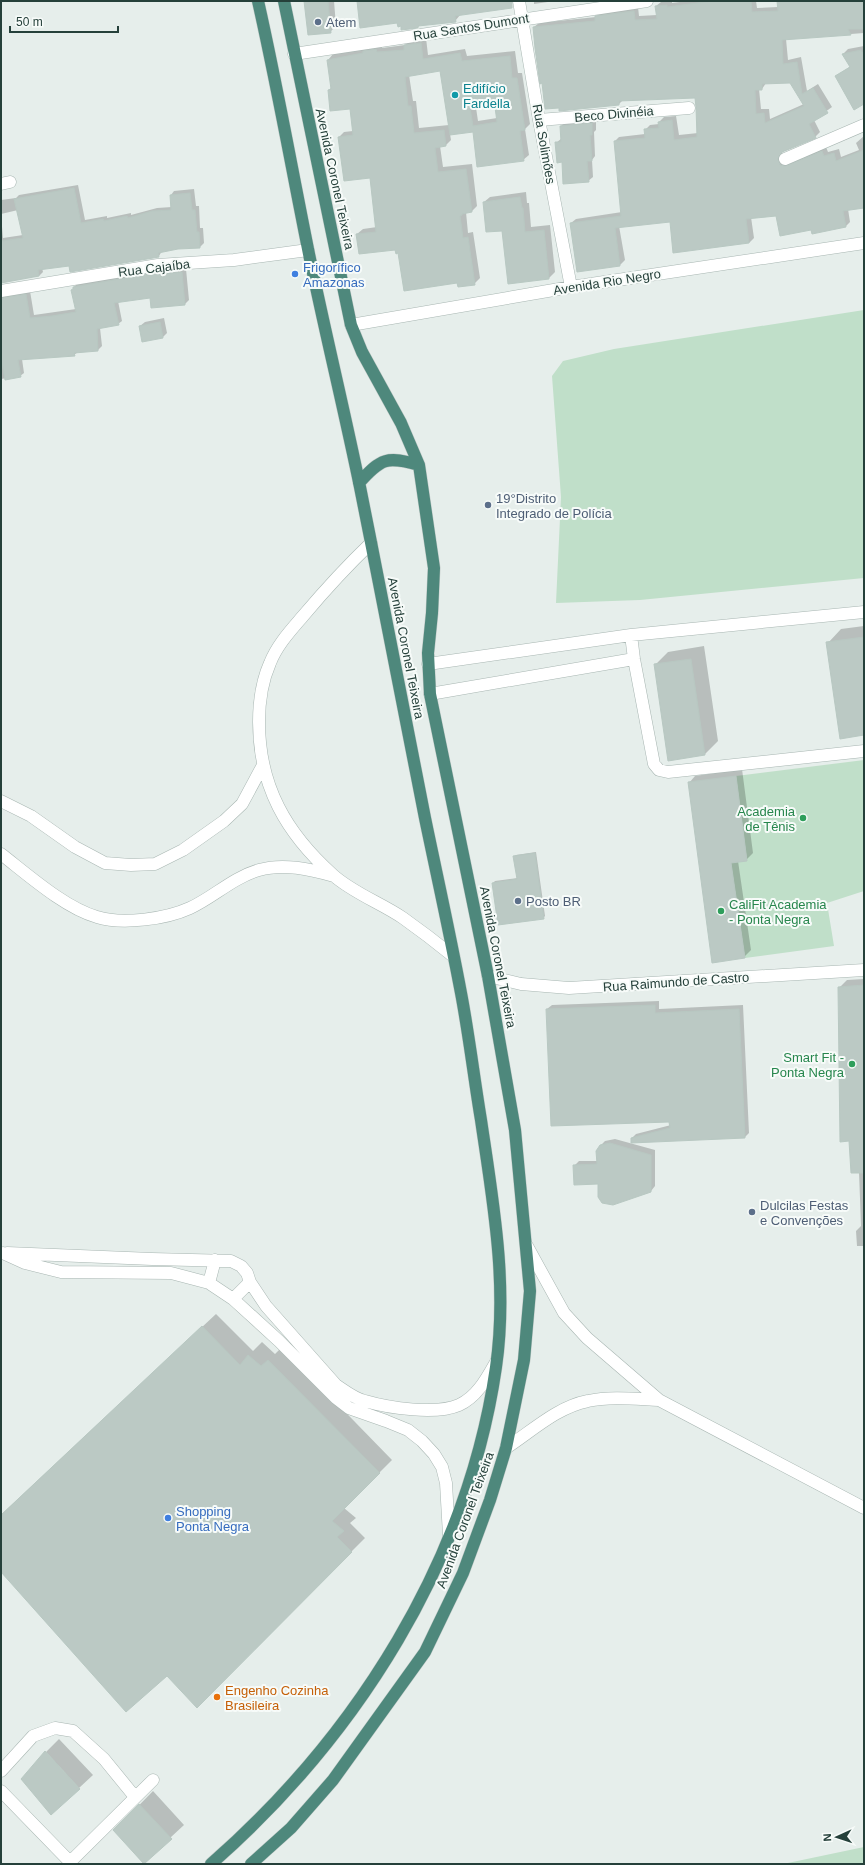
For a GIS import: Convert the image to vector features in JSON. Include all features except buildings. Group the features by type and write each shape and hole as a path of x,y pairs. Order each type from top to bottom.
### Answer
{"highway":[{"name":"Avenida Coronel Teixeira","path":"211,1864 245,1834 290,1788 317,1757 352,1713 390,1653 449,1539 468,1489 486,1422 497,1361 501,1318 497,1228 454,956 359,483 308,250 258,1"},
{"name":"Avenida Coronel Teixeira","path":"251,1864 291,1828 334,1780 425,1652 463,1573 490,1500 506,1448 524,1360 530,1291 515,1130 488,976 430,694 428,664 434,568 419,465 401,422 362,352 351,325 284,1"},
{"path":"359,483 372,469 382,462 401,460 419,465"}],"street":[{"name":"Rua Solimões","path":"519,1 571,287"},
{"name":"Rua Santos Dumont","path":"294,54 647,1"},
{"name":"Beco Divinéia","path":"540,120 689,108"},
{"path":"785,159 864,125"},
{"name":"Avenida Rio Negro","path":"351,325 571,287 864,243"},
{"name":"Rua Cajaíba","path":"1,291 158,265 234,260 308,250"},
{"path":"371,543 332,582 298,621 284,638 270,663 262,688 259,713 259,741 263,765 268,785 278,807 293,832 334,876 403,918 454,956"},
{"path":"428,664 631,635 864,612"},
{"path":"631,635 654,764 659,770 668,772 864,752"},
{"path":"430,694 634,658"},
{"path":"1,801 31,816 75,847 105,863 130,865 155,864 183,850 224,821 242,804 263,765"},
{"path":"1,854 67,903 97,918 124,921 160,917 189,908 233,880 259,870 292,867 312,870 334,876"},
{"name":"Rua Raimundo de Castro","path":"488,976 521,984 569,988 864,970"},
{"path":"527,1246 564,1312 587,1338 659,1400 864,1508"},
{"path":"2,1253 231,1261 241,1266 247,1273 250,1282 266,1306 283,1327 336,1385 347,1393 364,1401 440,1410 459,1405 472,1396 483,1384 497,1361"},
{"path":"2,1253 25,1263 61,1272 171,1273 209,1283 233,1299 279,1341 336,1398 349,1408 408,1430 426,1445 442,1467 446,1482 449,1539"},
{"path":"209,1283 215,1260"},
{"path":"233,1299 250,1282"},
{"path":"506,1448 558,1412 588,1401 615,1398 659,1400"},
{"path":"1,1771 33,1736 55,1728 73,1731 104,1759 135,1797"},
{"path":"1,1791 71,1863 152,1780"}],"green space":[{"path":"864,310 864,578 640,600 556,603 561,497 552,376 563,361 614,349"},
{"name":"Academia de Tênis","path":"864,760 864,891 827,903 834,946 745,958 731,863 747,860 736,776"},
{"path":"864,1847 864,1864 783,1864"}],"place":[{"name":"Atem","path":"318,22"},
{"name":"Edifício Fardella","path":"455,95"},
{"name":"Frigorífico Amazonas","path":"295,274"},
{"name":"19°Distrito Integrado de Polícia","path":"488,505"},
{"name":"Academia de Tênis","path":"803,818"},
{"name":"Posto BR","path":"518,901"},
{"name":"CaliFit Academia - Ponta Negra","path":"721,911"},
{"name":"Smart Fit - Ponta Negra","path":"852,1064"},
{"name":"Dulcilas Festas e Convenções","path":"752,1212"},
{"name":"Shopping Ponta Negra","path":"168,1518"},
{"name":"Engenho Cozinha Brasileira","path":"217,1697"}]}
